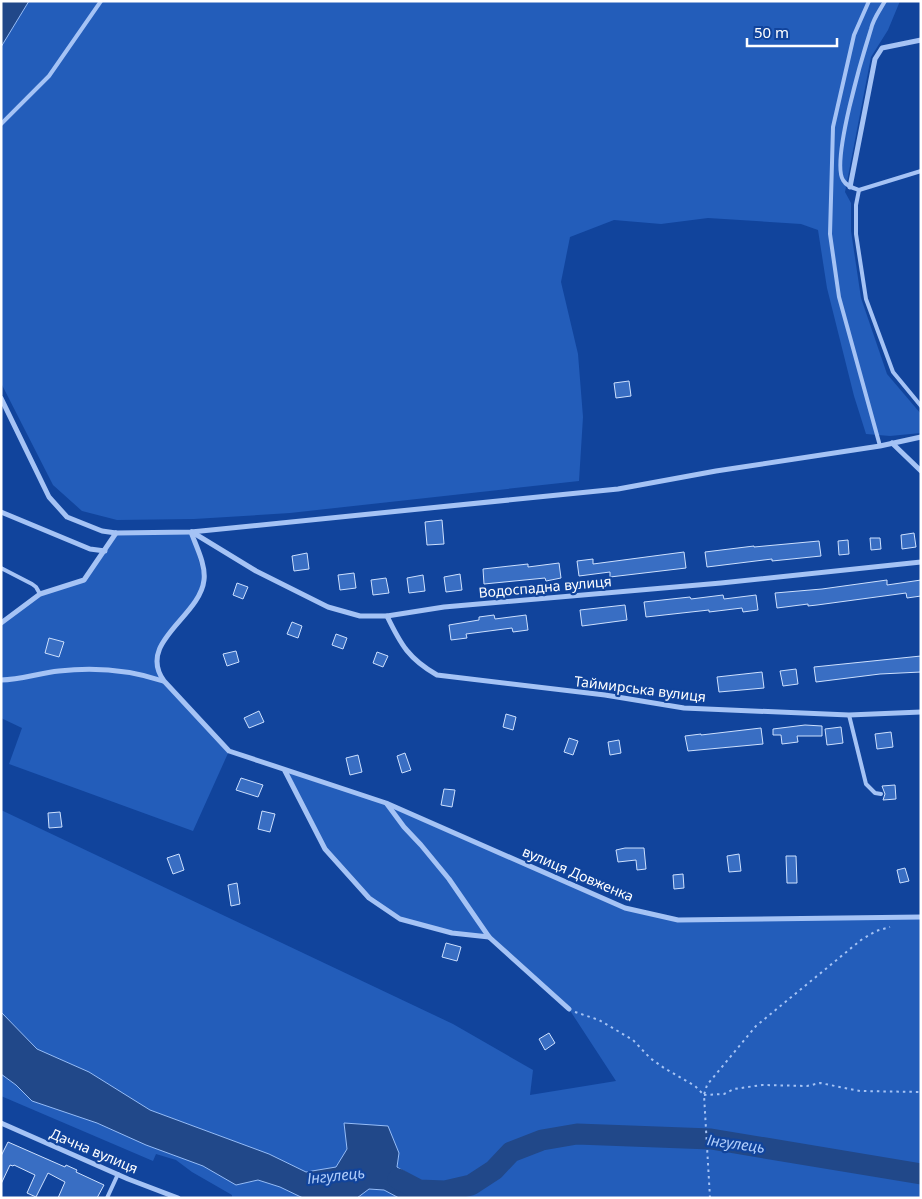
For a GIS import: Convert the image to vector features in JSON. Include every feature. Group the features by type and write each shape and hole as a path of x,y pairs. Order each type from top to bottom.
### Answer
{"street":[{"path":"850,187 874,59 882,48 921,40"},
{"path":"1,398 49,497 67,517 102,532 116,534 191,532 618,489 716,471 880,446 921,437"},
{"path":"892,443 921,471"},
{"path":"1,512 90,549 105,552"},
{"name":"Водоспадна вулиця","path":"191,532 256,571 328,607 360,616 387,616 444,607 720,583 921,562"},
{"name":"вулиця Довженка","path":"191,532 202,565 204,580 200,596 167,638 157,653 155,662 157,672 164,681 229,751 386,803 625,908 678,920 921,916"},
{"path":"1,623 40,594 84,580 116,534"},
{"name":"Таймирська вулиця","path":"387,616 403,647 420,666 437,675 605,695 684,708 849,715 921,712"},
{"path":"1,680 15,680 58,671 97,670 136,672 164,681"},
{"path":"285,771 325,849 369,898 400,919 452,933 489,937"},
{"path":"386,803 449,879 489,937 569,1010"},
{"name":"Дачна вулиця","path":"1,1123 178,1198"}],"lane":[{"path":"1,124 49,76 101,1"},
{"path":"869,1 854,35 833,127 830,234 839,297 880,446"},
{"path":"885,1 871,28 846,118 839,168 843,180 850,187 859,190 921,171"},
{"path":"859,190 856,205 856,234 866,299 893,372 921,406"},
{"path":"1,568 32,584 40,594"},
{"path":"849,715 866,784 875,793 881,794"},
{"path":"108,1198 118,1174"}],"path":[{"path":"710,1198 704,1095 707,1085 756,1026 861,940 876,931 896,925"},
{"path":"569,1010 599,1020 633,1040 650,1058 695,1086 704,1095 724,1094 734,1089 762,1086 807,1086 820,1083 860,1091 921,1092"}],"shaded area":[{"path":"29,1 900,1 888,30 871,57 845,192 851,203 851,231 861,298 887,374 921,414 921,433 890,436 866,434 854,396 827,288 818,230 801,224 708,218 661,224 614,220 570,237 561,282 578,354 583,417 579,481 290,513 194,519 117,520 82,511 53,485 1,383 1,47"},
{"path":"191,532 204,580 200,596 157,653 157,672 229,751 193,831 9,764 22,728 1,718 1,623 40,594 84,580 116,533"},
{"path":"285,771 386,803 625,908 678,920 921,917 921,1198 422,1198 426,1183 397,1167 399,1153 347,1149 336,1167 306,1172 269,1154 150,1110 89,1072 37,1049 1,1012 1,810 453,1024 533,1070 530,1095 616,1081 569,1009 489,937 452,933 400,919 369,898 325,849"},
{"path":"1,1074 16,1085 32,1101 97,1123 146,1145 203,1166 236,1185 258,1180 280,1187 303,1198 232,1198 232,1195 192,1172 176,1160 156,1154 153,1161 1,1096"},
{"path":"369,1189 384,1190 399,1198 357,1198"}],"water":[{"path":"1,1 29,1 1,47"},
{"path":"1,1012 37,1049 89,1072 150,1110 269,1154 306,1172 336,1167 347,1149 344,1123 388,1126 399,1153 397,1167 426,1183 422,1198 399,1198 384,1190 369,1189 357,1198 303,1198 280,1187 258,1180 236,1185 203,1166 146,1145 97,1123 32,1101 16,1085 1,1074"}],"building":[{"path":"629,381 631,396 616,398 614,383"},
{"path":"442,520 444,544 427,545 425,522"},
{"path":"914,533 916,547 902,549 901,535"},
{"path":"870,538 880,538 881,549 871,550"},
{"path":"848,540 849,554 839,555 838,541"},
{"path":"819,541 821,556 772,561 772,559 707,567 705,552"},
{"path":"684,552 686,568 610,577 610,572 579,576 577,561 593,559 593,564"},
{"path":"307,553 309,569 294,571 292,556"},
{"path":"559,563 561,578 546,581 545,578 484,584 483,569 528,564 528,567"},
{"path":"354,573 356,588 340,590 338,575"},
{"path":"460,574 462,590 446,592 444,577"},
{"path":"423,575 425,591 409,593 407,578"},
{"path":"386,578 389,593 373,595 371,580"},
{"path":"887,580 887,585 921,580 921,596 907,598 906,593 817,605 808,606 808,604 777,608 775,593"},
{"path":"237,583 248,587 243,599 233,595"},
{"path":"723,595 724,599 756,595 758,610 743,612 742,608 709,612 709,610 646,617 644,602"},
{"path":"625,605 627,620 582,626 580,610"},
{"path":"494,615 495,619 526,615 528,630 513,632 512,628 466,634 467,638 451,640 449,625 479,620 479,617"},
{"path":"292,622 302,626 298,638 287,634"},
{"path":"336,634 347,638 343,649 332,645"},
{"path":"49,638 64,642 59,657 45,653"},
{"path":"236,651 239,662 227,666 223,654"},
{"path":"377,652 388,656 383,667 373,663"},
{"path":"921,656 921,672 880,674 816,682 814,667"},
{"path":"796,669 798,684 783,686 780,671"},
{"path":"762,672 764,688 719,692 717,677"},
{"path":"259,711 264,722 249,728 244,718"},
{"path":"506,714 516,717 513,730 503,727"},
{"path":"805,725 822,726 822,736 797,736 798,742 782,744 781,735 773,735 773,729"},
{"path":"841,727 843,743 827,745 825,729"},
{"path":"761,728 763,744 688,751 685,736"},
{"path":"891,732 893,747 877,749 875,734"},
{"path":"569,738 578,741 573,755 564,752"},
{"path":"619,740 621,753 610,755 608,742"},
{"path":"405,753 411,770 402,773 397,756"},
{"path":"358,755 362,772 350,775 346,758"},
{"path":"241,778 263,785 258,797 236,790"},
{"path":"895,785 896,799 883,800 885,794 882,786"},
{"path":"444,789 455,790 452,807 441,805"},
{"path":"262,811 275,814 270,832 258,829"},
{"path":"60,812 62,827 49,828 48,813"},
{"path":"644,848 646,869 637,870 636,860 618,862 616,850"},
{"path":"179,854 184,870 173,874 167,858"},
{"path":"739,854 741,871 729,872 727,856"},
{"path":"786,856 796,856 797,883 787,883"},
{"path":"905,868 909,881 900,883 897,870"},
{"path":"683,874 684,888 674,889 673,875"},
{"path":"237,883 240,904 231,906 228,885"},
{"path":"446,943 461,947 457,961 442,957"},
{"path":"549,1033 555,1043 545,1050 539,1039"},
{"path":"8,1142 65,1167 66,1165 77,1170 76,1172 104,1185 97,1198 58,1198 65,1182 48,1173 36,1197 27,1193 35,1175 14,1165 10,1165 1,1184 1,1156"}],"waterway":[{"name":"Інгулець","path":"398,1179 419,1190 445,1191 471,1185 494,1170 511,1152 542,1140 577,1134 711,1139 921,1174"}]}
